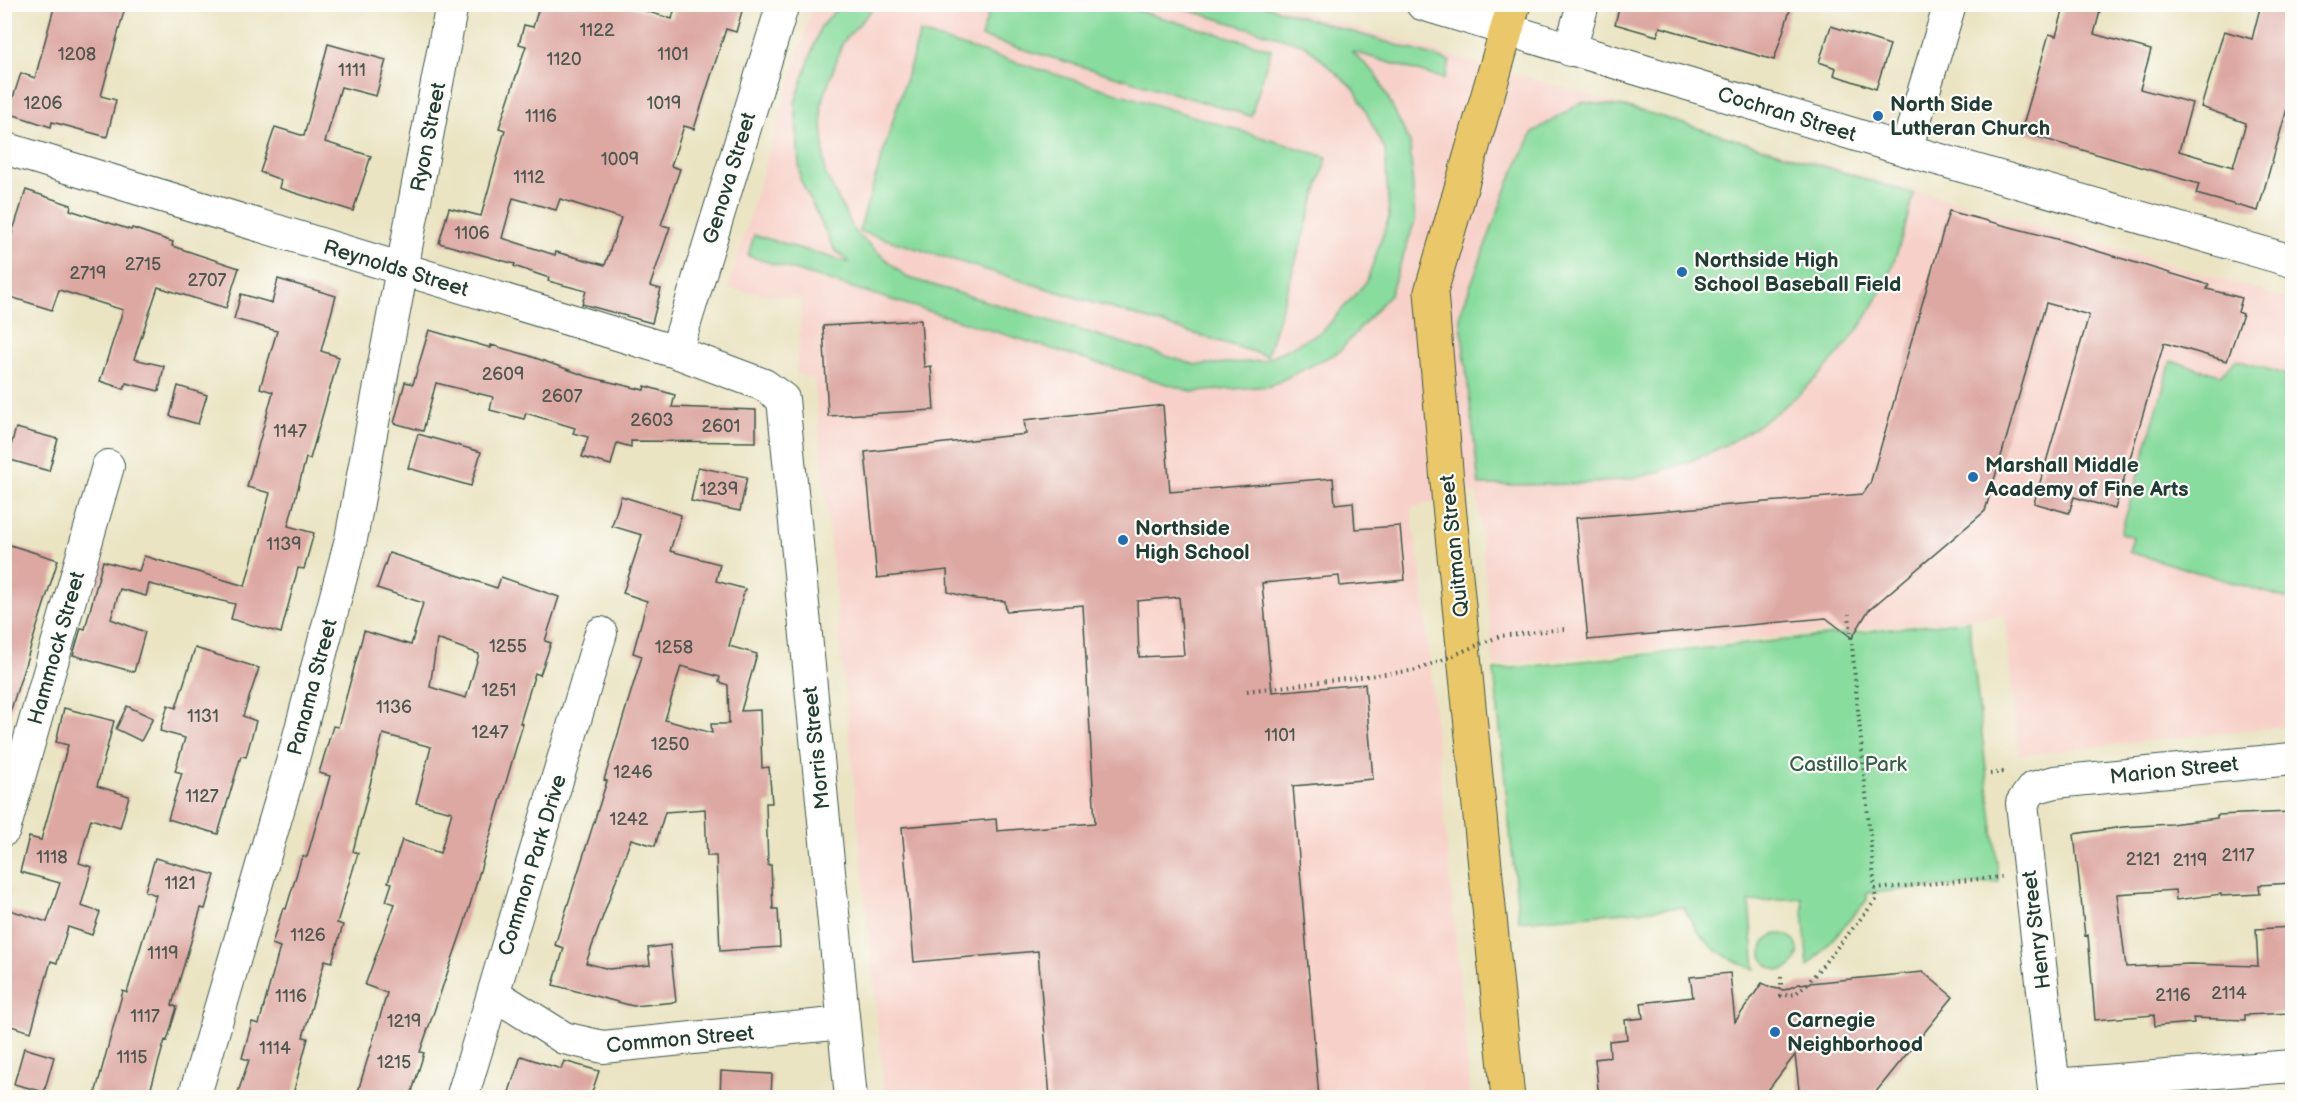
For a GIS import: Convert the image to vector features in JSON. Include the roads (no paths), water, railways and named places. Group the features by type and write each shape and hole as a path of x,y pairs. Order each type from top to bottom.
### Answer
{"main road":[{"name":"Quitman Street","path":"1508,1098 1450,516 1431,292 1510,18"}],"street":[{"name":"Ryon Street","path":"403,270 452,4"},
{"name":"Genova Street","path":"676,352 783,4"},
{"name":"Cochran Street","path":"1422,4 1510,18 1570,50 2292,261"},
{"path":"1570,50 1583,4"},
{"path":"1906,150 1950,4"},
{"name":"Reynolds Street","path":"4,148 676,352 764,385 783,399"},
{"name":"Panama Street","path":"194,1098 292,759 351,539 403,270"},
{"name":"Morris Street","path":"783,399 851,1098"},
{"name":"Hammock Street","path":"4,830 108,466"},
{"name":"Common Park Drive","path":"462,1098 601,633"},
{"name":"Marion Street","path":"2055,782 2292,759"},
{"name":"Henry Street","path":"2055,782 2033,788 2022,803 2055,1091"},
{"name":"Common Street","path":"494,994 564,1038 603,1047 843,1023"},
{"path":"2055,1091 2292,1066"}],"place":[{"name":"North Side Lutheran Church","path":"1878,116"},
{"name":"Northside High School Baseball Field","path":"1682,272"},
{"name":"Marshall Middle Academy of Fine Arts","path":"1973,477"},
{"name":"Northside High School","path":"1123,540"},
{"name":"Carnegie Neighborhood","path":"1775,1032"}],"park label":[{"name":"Castillo Park","path":"1848,764"}]}
